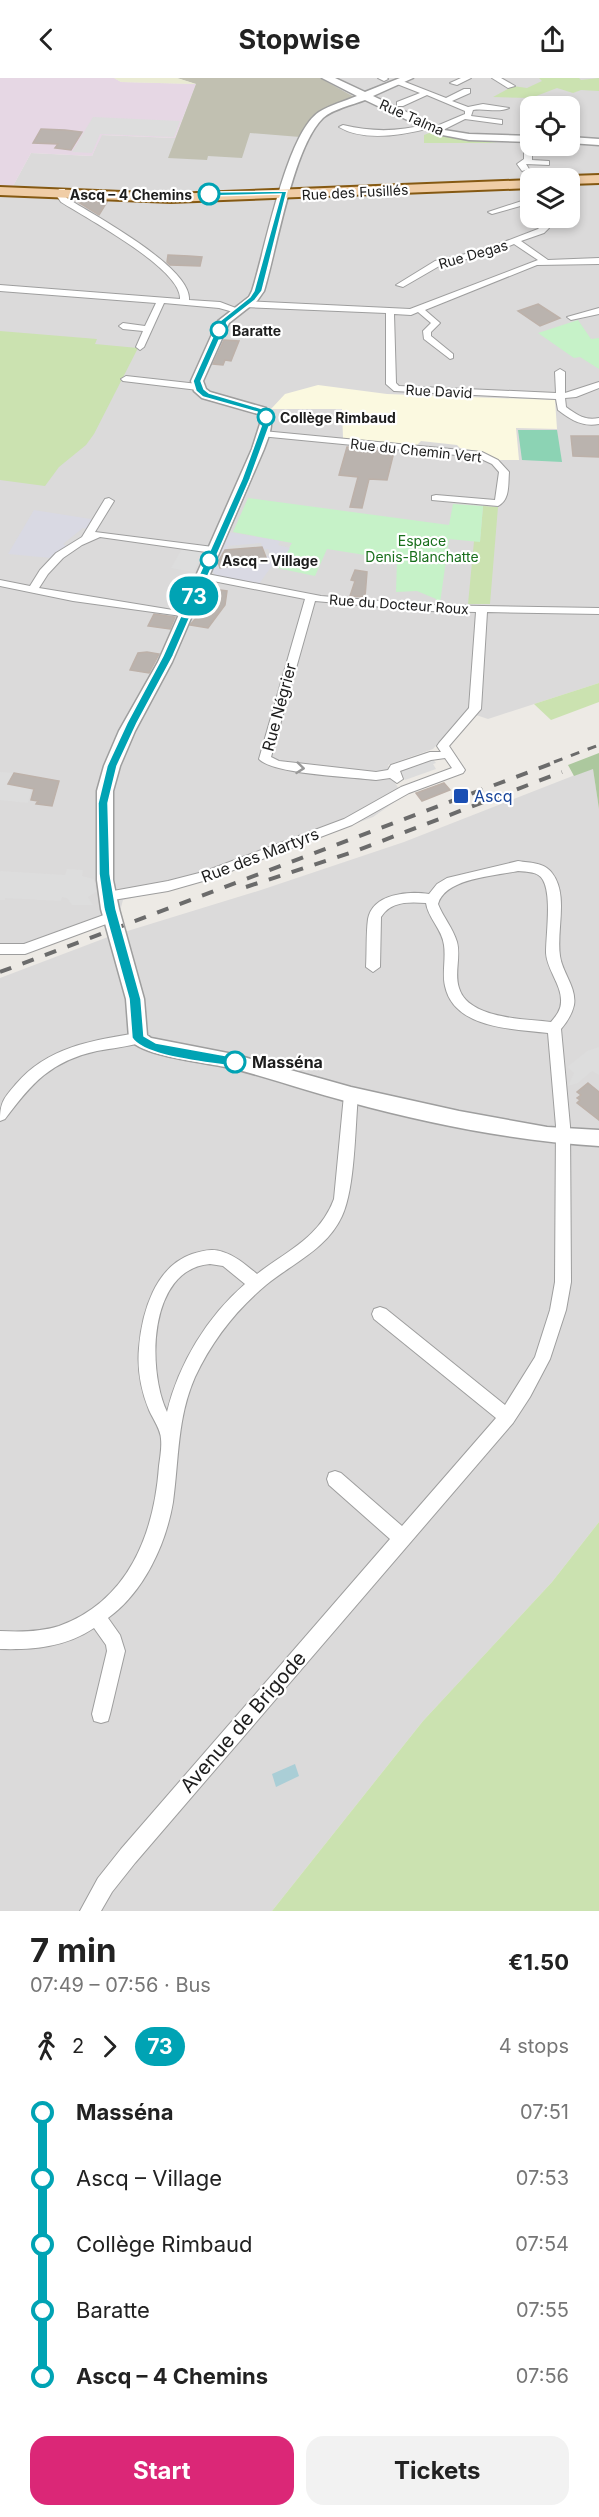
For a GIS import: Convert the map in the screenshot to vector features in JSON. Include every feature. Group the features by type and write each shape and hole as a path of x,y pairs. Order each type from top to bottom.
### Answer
{"main road":[{"name":"Rue des Fusillés","path":"0,190 146,198 284,194 520,171"},
{"path":"580,181 599,180"}],"street":[{"name":"Rue Talma","path":"327,78 427,126 464,137 520,139"},
{"path":"454,83 467,78"},
{"path":"496,78 511,86"},
{"path":"138,1038 135,999 107,896 103,820 105,791 112,766 165,662 246,479 263,434 266,417 263,412 206,395 198,387 197,381 226,318 255,297 284,194 313,122 322,114 404,80 426,93 468,109 483,106 505,108"},
{"path":"446,101 467,91"},
{"path":"400,104 426,93"},
{"path":"442,127 465,117 470,113 468,109"},
{"path":"465,117 499,122"},
{"path":"343,126 363,132 400,132 427,126"},
{"path":"580,138 599,142"},
{"path":"532,168 546,162"},
{"path":"61,193 64,201 162,266 182,285 184,301"},
{"path":"492,212 520,203"},
{"name":"Rue Degas","path":"400,285 441,262 479,254 515,242 544,228"},
{"name":"Rue Degas","path":"515,242 544,261"},
{"path":"0,288 241,307 390,312 420,310 544,261 599,261"},
{"path":"140,347 162,299"},
{"path":"420,310 436,323 428,331 426,337 450,356"},
{"path":"571,317 599,311"},
{"name":"Rue David","path":"390,312 391,384 393,387 409,391 560,396 573,395 599,385"},
{"path":"123,326 148,328"},
{"path":"560,372 561,408 581,422 599,421"},
{"path":"126,379 198,387"},
{"name":"Rue du Chemin Vert","path":"263,434 479,454 495,462 504,472 502,498 498,502 436,498"},
{"path":"33,589 40,575 50,564 86,538 110,501"},
{"path":"86,538 106,534 213,550"},
{"name":"Rue du Docteur Roux","path":"202,576 311,598 428,608 599,611"},
{"path":"2,587 33,589 185,615"},
{"name":"Rue Négrier","path":"311,598 265,759 277,765 376,776 393,773"},
{"path":"405,790 393,773 395,768 430,756 437,757 446,754 443,748 444,743 475,710 482,609"},
{"name":"Rue des Martyrs","path":"107,896 168,886 206,876 348,822 405,790 459,770 446,754"},
{"path":"373,967 375,917 378,909 404,898 433,898 447,883 518,866 537,868 547,875 553,890 553,957 566,990 568,1003 563,1017 554,1028 488,1018 470,1011 459,1001 453,989 450,940 435,912 433,898"},
{"path":"0,948 25,949 112,917"},
{"name":"Avenue de Brigode","path":"90,1911 105,1885 128,1856 507,1417 534,1375 549,1342 558,1310 564,1256 562,1136 554,1028"},
{"path":"0,1115 33,1075 51,1062 84,1049 138,1038 153,1047 249,1065 351,1095 491,1125 562,1136 599,1138"},
{"path":"0,1640 48,1639 66,1633 96,1616 126,1588 153,1545 165,1496 170,1437 179,1397 202,1347 228,1311 257,1284 313,1245 324,1234 338,1213 351,1095"},
{"path":"170,1437 151,1393 147,1366 152,1315 170,1278 187,1262 196,1258 215,1257 229,1262 257,1284"},
{"path":"380,1314 507,1417"},
{"path":"335,1479 403,1539"},
{"path":"96,1616 114,1641 116,1651 101,1714"}],"shaded area":[{"path":"0,78 114,78 121,82 196,84 175,138 102,135 92,156 31,153 13,186 0,186"},
{"path":"177,78 599,78 599,683 488,719 467,712 433,749 388,765 391,776 403,796 373,817 192,885 123,900 119,915 0,952 0,186 13,186 31,153 92,156 101,135 175,138 196,84"},
{"path":"177,78 320,78 354,97 312,118 300,137 250,133 242,158 208,156 207,160 168,158 196,84"},
{"path":"93,117 180,121 174,137 100,134 92,153 72,152"},
{"path":"318,385 387,394 555,400 557,429 516,428 519,460 499,460 483,452 460,448 457,445 421,441 417,445 343,438 342,409 271,409 285,394"},
{"path":"34,510 91,519 95,522 90,530 83,528 63,544 69,547 51,558 8,554"},
{"path":"228,532 280,541 278,545 290,548 277,568 271,567 259,584 215,575 211,569","holes":["261,543 263,550 268,549 270,555 239,563 239,566 219,567 218,558 222,556 221,552 228,549 227,546"]},
{"path":"183,547 204,551 194,572 171,568"},
{"path":"426,752 436,763 433,764 436,769 405,780 395,768 398,767 394,763"},
{"path":"593,768 599,809 599,1522 552,1582 423,1721 272,1911 0,1911 0,978 108,937 261,890 404,842"},
{"path":"0,772 14,773 6,785 32,789 28,803 0,800"},
{"path":"67,869 83,870 82,876 94,879 96,892 88,897 93,905 72,905 67,898 62,897 61,901 5,898 5,900 0,900 0,871 65,875"},
{"path":"599,1047 599,1075 592,1071 578,1083 568,1086 574,1073 567,1067 587,1051"}],"green space":[{"path":"114,78 177,78 196,84 121,82"},
{"path":"539,78 579,78 581,80 599,78 599,91 581,90 573,93 557,88 536,96 493,97 513,86 527,88 542,81"},
{"path":"432,132 457,139 498,143 424,143 424,135"},
{"path":"578,320 591,339 599,338 599,369 580,357 574,358 538,333"},
{"path":"0,331 97,339 95,344 138,348 94,434 86,445 59,467 45,486 0,480"},
{"path":"518,430 557,430 562,462 522,460"},
{"name":"Espace Denis-Blanchatte","path":"248,498 449,525 453,504 483,506 480,542 449,539 440,603 436,603 436,599 417,591 396,592 397,560 327,549 315,576 277,568 292,543 233,532"},
{"path":"483,506 498,507 490,604 468,604 474,541 480,541"},
{"path":"599,683 599,702 551,720 534,704"},
{"path":"599,753 599,809 593,769 574,776 568,765"},
{"path":"599,1522 599,1911 272,1911 423,1721 552,1582"}],"water":[{"path":"295,1764 299,1776 276,1787 272,1774"}],"building":[{"path":"41,129 82,132 71,150 55,148 58,144 33,143"},
{"path":"75,200 107,202 99,215"},
{"path":"168,255 202,257 200,266 170,265 167,262"},
{"path":"538,304 560,318 540,326 518,311"},
{"path":"224,340 239,341 231,361 225,360 223,365 213,364"},
{"path":"571,436 599,436 599,457 573,456"},
{"path":"347,447 394,452 387,480 369,479 362,508 350,507 358,477 339,475"},
{"path":"262,547 267,560 220,568 218,562 225,550"},
{"path":"355,570 367,572 365,597 350,596 355,581 351,580"},
{"path":"220,590 227,591 225,605 208,628 190,625"},
{"path":"154,614 175,617 170,629 148,626"},
{"path":"138,653 159,654 149,673 130,670"},
{"path":"14,773 59,781 52,806 36,804 38,801 31,800 34,789 8,784"},
{"name":"Ascq","path":"444,783 450,790 422,801 416,793"},
{"path":"588,1083 599,1092 599,1120 577,1103 580,1100 577,1098 581,1095 577,1092"}],"railway":[{"path":"554,762 599,745"},
{"path":"0,972 558,761"},
{"path":"246,887 353,852 562,772"}],"bus line":[{"name":"73","path":"209,194 285,192 258,291 255,297 224,321 197,381 200,391 206,395 260,410 266,417 266,424 246,479 168,656 112,766 103,803 105,874 110,909 135,999 138,1038 141,1042 153,1047 235,1062"}],"place":[{"name":"Ascq – 4 Chemins","path":"209,194"},
{"name":"Baratte","path":"219,330"},
{"name":"Collège Rimbaud","path":"266,417"},
{"name":"Ascq – Village","path":"209,560"},
{"name":"Ascq","path":"461,796"},
{"name":"Masséna","path":"235,1062"}]}
